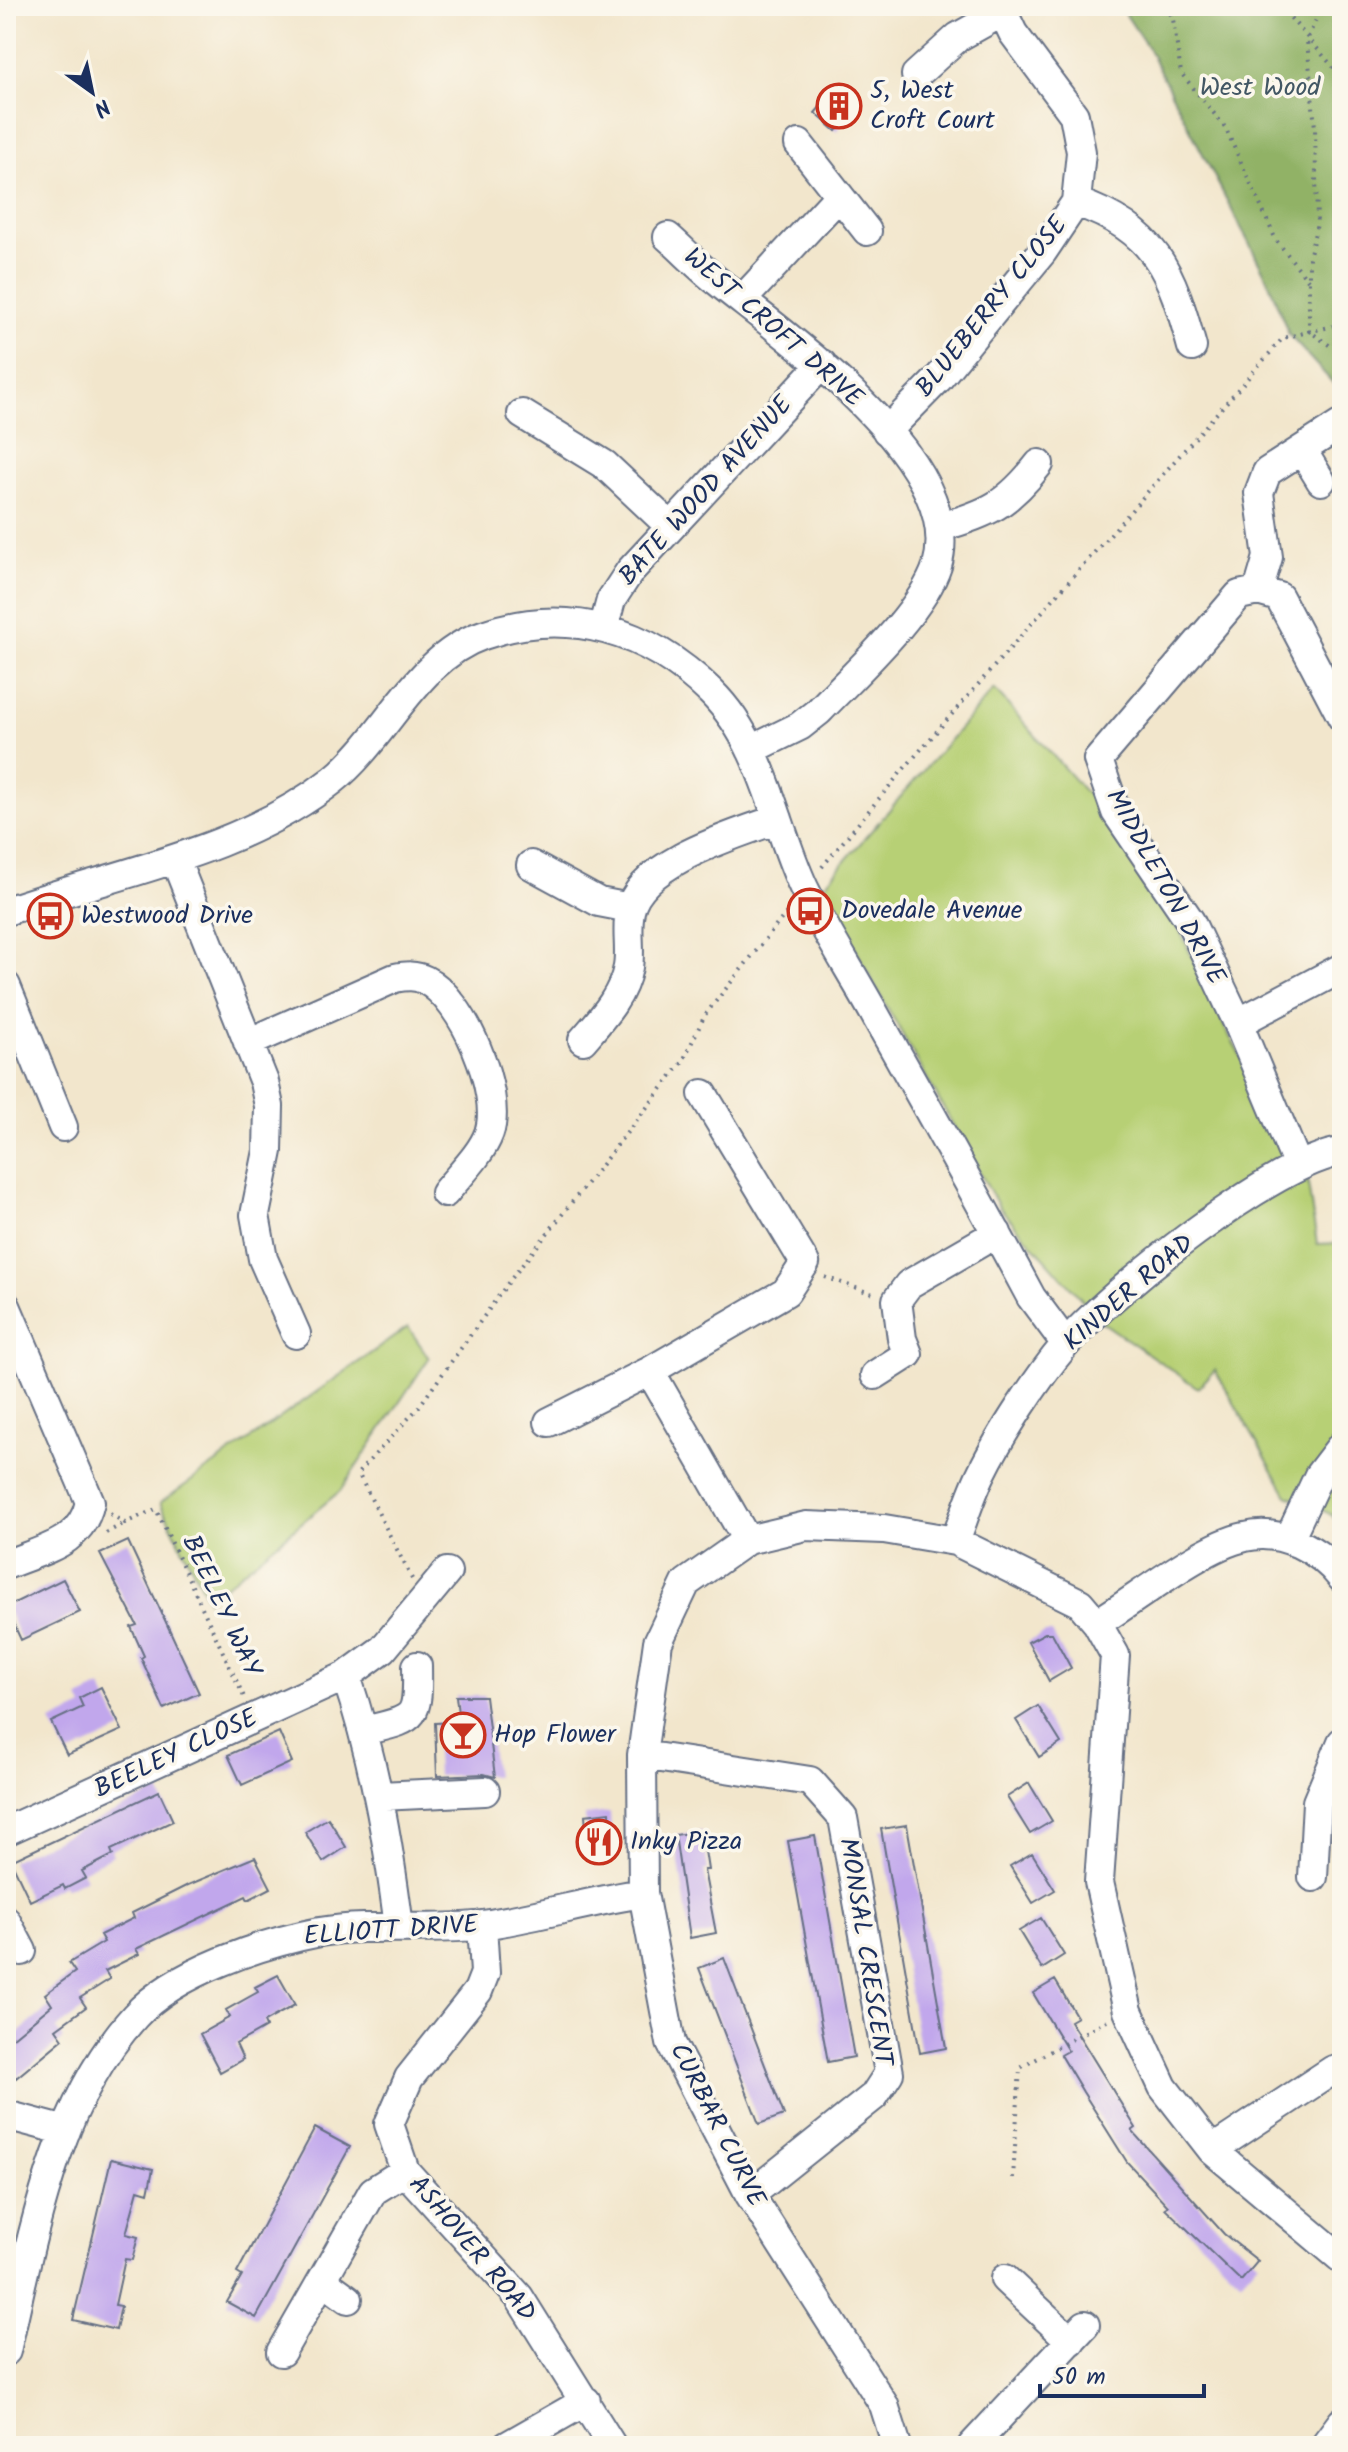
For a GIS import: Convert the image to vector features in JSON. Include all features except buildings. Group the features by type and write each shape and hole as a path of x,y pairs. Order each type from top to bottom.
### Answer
{"street":[{"path":"916,75 958,37 1000,9"},
{"name":"BLUEBERRY CLOSE","path":"887,431 938,379 1043,251 1076,202 1081,152 1074,115 1000,9"},
{"path":"799,144 837,198 867,231"},
{"path":"742,300 837,198"},
{"path":"1076,202 1122,221 1160,258 1172,280 1192,347"},
{"name":"WEST CROFT DRIVE","path":"668,237 822,364 887,431 922,482 940,527 938,563 926,592 819,711 800,726 751,750"},
{"name":"BATE WOOD AVENUE","path":"604,626 617,589 670,526 822,364"},
{"path":"522,414 570,428 670,526"},
{"path":"1340,425 1267,472 1259,493 1268,557 1258,591 1279,597 1342,717"},
{"path":"1302,450 1321,481"},
{"path":"940,527 988,513 1001,505 1019,490 1039,464"},
{"name":"MIDDLETON DRIVE","path":"1258,591 1239,595 1098,760 1116,812 1190,921 1238,1023 1297,1164"},
{"path":"6,911 175,859 255,826 334,779 363,752 426,674 482,635 548,623 604,626 633,638 681,666 713,694 751,750 804,888 1031,1297 1066,1344"},
{"path":"583,1040 623,987 628,965 630,908 648,882 676,860 708,844 778,819"},
{"path":"175,859 248,1043 269,1106 268,1151 255,1215 257,1233 263,1259 296,1334"},
{"path":"531,865 599,902 630,908"},
{"path":"1238,1023 1342,968"},
{"path":"248,1043 395,978 412,976 428,981 452,1005 491,1088 489,1133 445,1193"},
{"path":"6,986 63,1127"},
{"path":"549,1422 650,1371 786,1292 805,1263 703,1094"},
{"name":"KINDER ROAD","path":"955,1541 982,1472 1066,1344 1145,1271 1227,1209 1297,1164 1342,1152"},
{"path":"875,1375 908,1354 902,1339 898,1303 909,1284 997,1233"},
{"path":"6,1306 90,1502 81,1528 71,1537 6,1565"},
{"path":"650,1371 747,1540"},
{"path":"1289,1539 1319,1475 1342,1445"},
{"name":"CURBAR CURVE","path":"897,2446 884,2405 750,2195 671,2043 643,1893 642,1755 658,1642 686,1583 747,1540 806,1526 884,1529 955,1541 1080,1603 1097,1623"},
{"path":"1342,1578 1313,1550 1289,1539 1248,1536 1220,1546 1097,1623 1115,1655 1099,1882 1128,2011 1163,2087 1212,2150 1342,2259"},
{"name":"BEELEY CLOSE","path":"6,1831 346,1676 383,1649 422,1598 447,1572"},
{"path":"364,1731 400,1722 413,1715 418,1702 417,1666"},
{"path":"346,1676 380,1796 399,1927"},
{"path":"1313,1877 1317,1802 1342,1742"},
{"name":"MONSAL CRESCENT","path":"642,1755 810,1781 843,1818 889,2073 874,2096 750,2195"},
{"path":"380,1796 485,1791"},
{"name":"ELLIOTT DRIVE","path":"6,2351 34,2228 66,2131 95,2074 136,2015 186,1979 255,1946 324,1932 482,1925 643,1893"},
{"path":"6,1921 22,1951"},
{"name":"ASHOVER ROAD","path":"482,1925 485,1973 478,1991 409,2078 389,2124 405,2171 519,2297 612,2446"},
{"path":"1212,2150 1333,2070"},
{"path":"6,2115 66,2131"},
{"path":"281,2352 373,2191 405,2171"},
{"path":"972,2446 1078,2333 1005,2279"},
{"path":"322,2280 348,2299"},
{"path":"507,2446 586,2401"},
{"path":"1324,2446 1342,2422"}],"path":[{"path":"1167,6 1173,19 1181,73 1225,127 1276,240 1309,281"},
{"path":"1280,6 1342,77"},
{"path":"1309,331 1309,258 1317,224 1315,128 1307,40 1322,6"},
{"path":"422,1598 358,1473 418,1408 508,1283 682,1063 705,1015 763,946 804,888 902,771 1283,338 1342,324"},
{"path":"1309,331 1342,354"},
{"path":"800,1271 842,1281 898,1303"},
{"name":"BEELEY WAY","path":"90,1502 125,1523 156,1509 254,1718"},
{"path":"1013,2178 1020,2068 1128,2011"}],"green space":[{"name":"West Wood","path":"1120,6 1342,6 1342,393 1289,335 1267,278 1148,48"},
{"path":"994,689 1103,812 1180,931 1225,1028 1306,1171 1317,1244 1342,1243 1342,1530 1333,1515 1287,1495 1215,1370 1198,1388 1102,1322 999,1207 863,964 825,884"},
{"path":"408,1327 429,1358 340,1491 208,1600 160,1503"}],"place":[{"name":"5, West Croft Court","path":"839,106"},
{"name":"Dovedale Avenue","path":"810,911"},
{"name":"Westwood Drive","path":"50,916"},
{"name":"Hop Flower","path":"463,1735"},
{"name":"Inky Pizza","path":"599,1842"}]}
